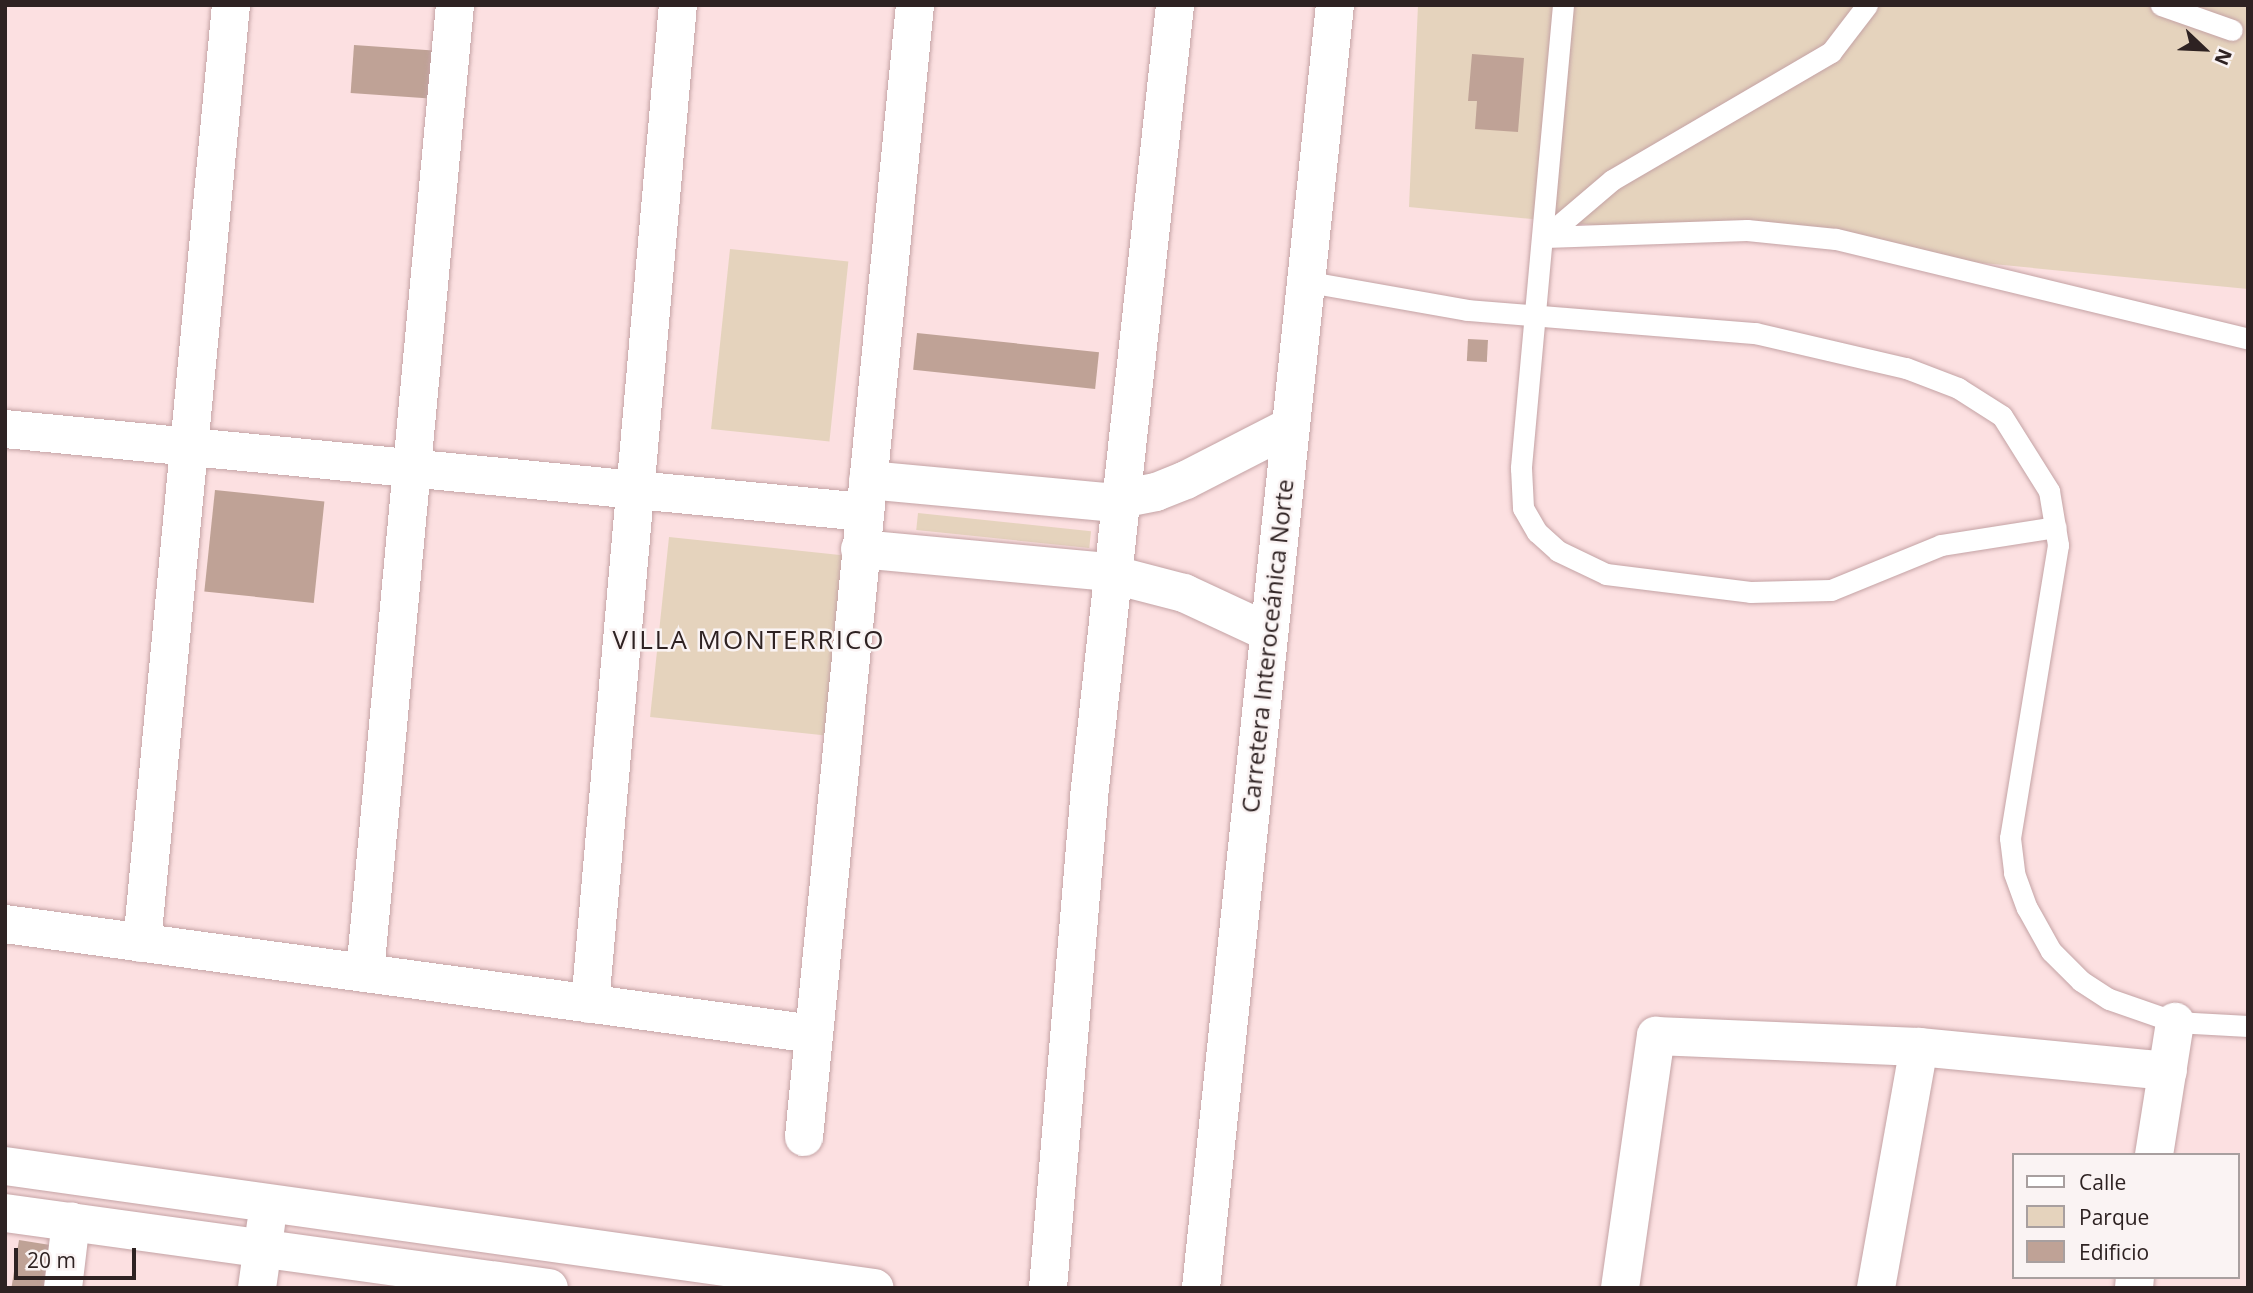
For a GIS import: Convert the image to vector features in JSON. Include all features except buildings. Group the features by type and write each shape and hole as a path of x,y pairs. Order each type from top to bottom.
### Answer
{"main road":[{"path":"142,943 230,5"},
{"path":"365,973 455,5"},
{"path":"590,1003 678,5"},
{"path":"804,1137 915,5"},
{"path":"1048,1288 1089,797 1116,574 1175,5"},
{"name":"Carretera Interoceánica Norte","path":"1201,1288 1289,427 1309,282 1335,5"},
{"path":"864,514 1002,495 1105,502 1124,499 1186,480 1289,427"},
{"path":"5,429 864,514 1116,574 1184,593 1268,632"},
{"path":"5,924 813,1034"},
{"path":"2154,1153 2175,1022"},
{"path":"1620,1288 1656,1036 1919,1048 2168,1071"},
{"path":"1876,1288 1919,1048"},
{"path":"5,1166 270,1201 874,1288"},
{"path":"257,1288 270,1201"},
{"path":"5,1213 262,1247 456,1281 549,1288"},
{"path":"63,1288 71,1221"}],"lane":[{"path":"1563,5 1551,99 1545,237 1534,314 1521,468 1523,508 1537,533 1558,551 1606,574 1750,592 1831,590 1941,545 2056,527"},
{"path":"1545,237 1612,180 1831,52 1867,5"},
{"path":"2161,5 2232,30"},
{"path":"1545,237 1747,230 1836,239 2248,339"},
{"path":"1309,282 1467,310 1755,334 1906,368 1958,388 2002,416 2049,491 2059,545 2010,838 2014,873 2051,951 2081,981 2109,999 2175,1022 2248,1026"}],"green space":[{"path":"1418,5 2248,5 2248,289 1409,207"},
{"path":"730,249 848,261 829,441 711,429"},
{"path":"918,513 1091,531 1089,548 916,530"},
{"path":"669,537 847,556 828,736 650,717"}],"district":[{"name":"VILLA MONTERRICO","path":"749,640"}]}
